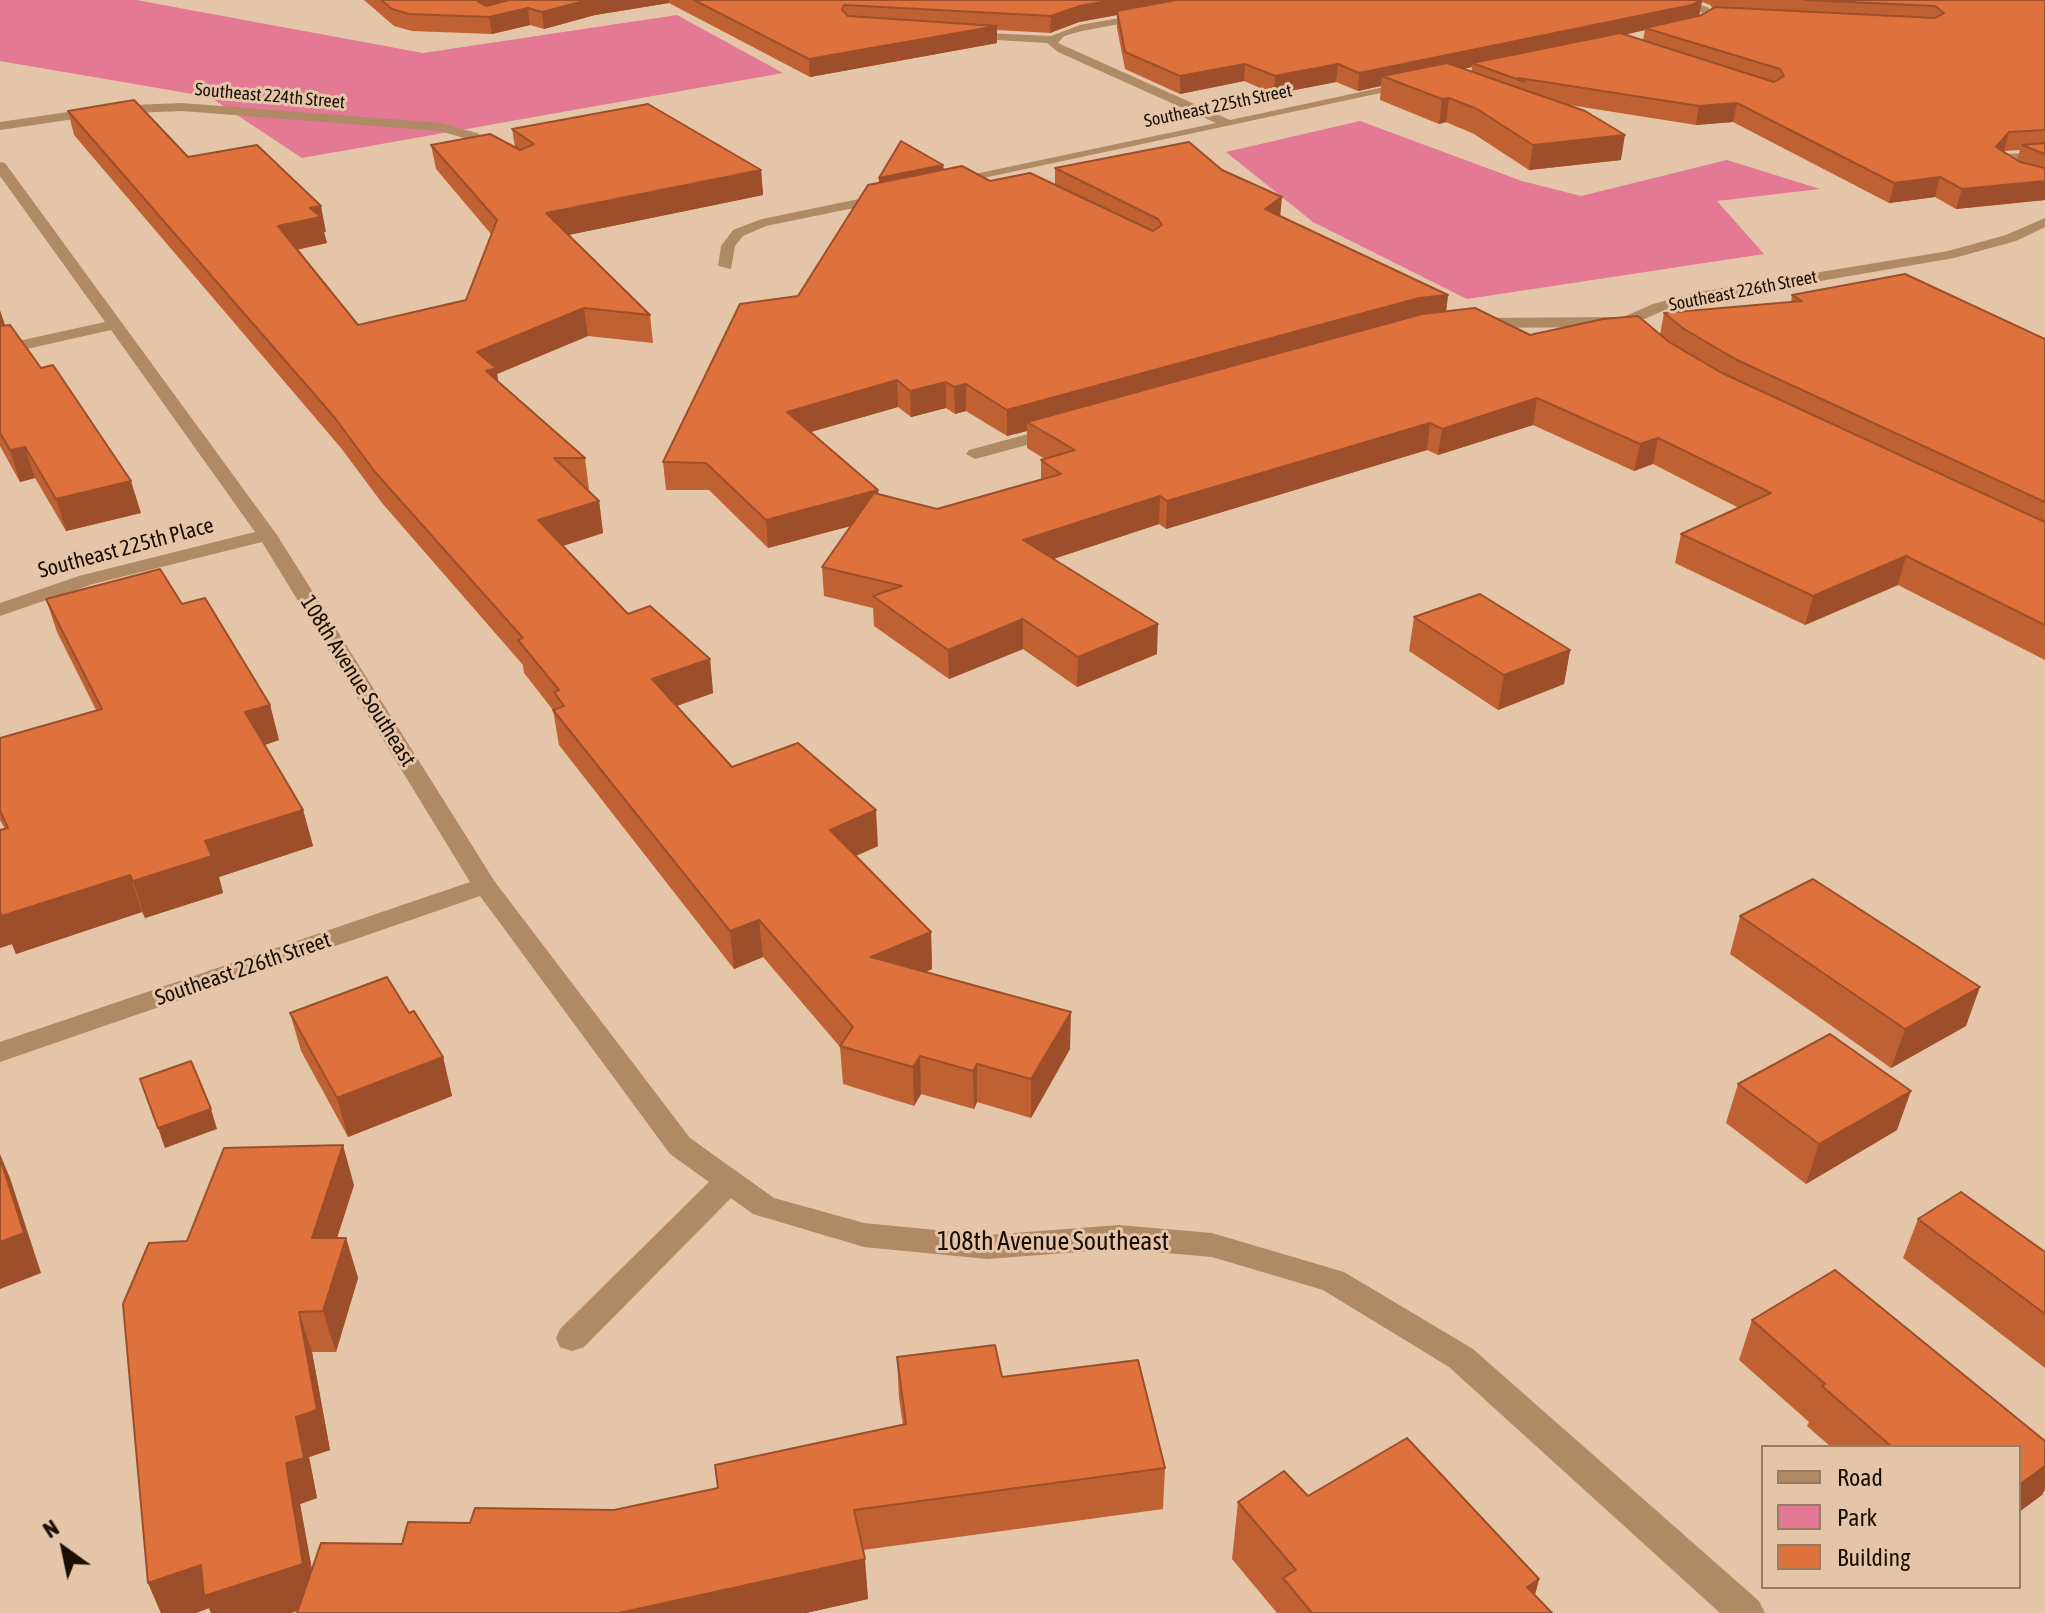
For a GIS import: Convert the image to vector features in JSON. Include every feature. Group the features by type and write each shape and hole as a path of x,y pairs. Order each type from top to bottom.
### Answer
{"street":[{"path":"1678,0 1705,10 1709,18"},
{"path":"1166,13 1080,28 1060,34 1052,44 1229,124"},
{"path":"1694,27 1709,18 1725,19"},
{"path":"943,33 1054,40"},
{"name":"Southeast 225th Street","path":"942,185 1427,82"},
{"name":"Southeast 224th Street","path":"0,126 108,110 182,107 441,127 472,136 517,162"},
{"path":"2045,156 2009,157 2002,161 2001,166 2021,176 2045,182"},
{"name":"108th Avenue Southeast","path":"0,166 18,200 267,535 485,886 680,1146 764,1206 864,1235 987,1247 1119,1237 1212,1245 1333,1281 1461,1358 1746,1613"},
{"path":"1002,173 1029,186"},
{"path":"726,266 728,246 738,233 762,223 897,195"},
{"name":"Southeast 226th Street","path":"1456,324 1632,327 1659,307 1699,297 1949,255 2011,238 2045,222"},
{"path":"0,350 113,325"},
{"path":"975,454 1082,424"},
{"name":"Southeast 225th Place","path":"0,610 86,580 267,535"},
{"name":"Southeast 226th Street","path":"0,1052 485,886"},
{"path":"572,1338 729,1181"}],"green space":[{"path":"0,0 136,0 423,53 677,15 783,73 302,158 210,97 0,61"},
{"path":"1360,121 1522,181 1581,196 1727,160 1820,189 1717,201 1764,254 1467,299 1313,222 1226,152"}],"building":[{"path":"381,0 477,0 486,6 509,0 588,0 542,12 528,8 489,17 409,14 392,9"},
{"path":"694,0 1112,0 1051,16 844,5 842,10 848,16 997,26 809,59"},
{"path":"1176,0 1701,0 1692,5 1359,73 1338,64 1275,76 1245,64 1180,76 1125,52 1117,11"},
{"path":"1805,0 2045,0 2045,130 2009,132 1996,147 2020,162 2045,168 2045,181 1962,189 1940,177 1894,183 1737,103 1699,106 1519,78 1525,82 1472,63 1620,33 1774,82 1784,76 1780,69 1645,28 1702,15 1715,7 1935,18 1944,13 1935,6"},
{"path":"1447,63 1585,111 1625,135 1533,145 1477,109 1382,76"},
{"path":"134,100 188,157 257,145 321,206 310,208 321,217 278,226 358,325 466,300 497,220 431,145 490,134 520,150 534,144 512,129 648,104 761,170 546,213 650,315 584,308 477,352 496,368 486,371 585,458 554,458 599,501 538,520 628,614 650,606 710,659 652,679 732,767 798,743 876,810 830,830 931,932 871,957 1071,1012 1031,1079 977,1064 973,1071 920,1056 913,1067 840,1046 853,1027 759,920 730,931 553,710 564,706 554,692 559,690 518,640 523,638 375,472 335,418 68,111"},
{"path":"901,141 943,165 879,178"},
{"path":"1189,142 1222,170 1282,197 1265,209 1448,295 1419,298 1007,410 966,384 954,387 946,382 910,391 897,380 787,412 878,490 766,520 706,463 663,462 740,304 798,296 868,185 962,166 990,181 1030,173 1153,231 1162,225 1158,219 1055,168"},
{"path":"2045,143 2045,154 2022,145"},
{"path":"1905,274 2045,339 2045,502 1737,360 1684,329 1664,313 1802,301 1792,295"},
{"path":"1475,308 1530,335 1603,319 1638,316 1669,342 1722,373 2045,522 2045,625 1906,556 1813,596 1681,534 1771,493 1658,438 1640,444 1537,398 1442,429 1430,423 1167,501 1160,496 1023,540 1158,624 1078,657 1023,619 948,650 873,596 902,586 822,567 874,493 937,509 1061,474 1041,460 1075,450 1027,422 1422,314"},
{"path":"10,325 41,368 53,365 131,481 56,499 25,447 10,450 0,433 0,326"},
{"path":"160,569 182,604 205,598 270,705 245,712 303,810 205,841 212,856 133,881 130,875 2,916 0,830 8,828 0,811 0,738 102,709 46,599"},
{"path":"1480,594 1570,650 1504,675 1414,617"},
{"path":"1813,879 1980,987 1905,1029 1740,916"},
{"path":"387,977 409,1013 414,1011 443,1057 337,1098 290,1013"},
{"path":"1830,1034 1911,1091 1819,1144 1738,1084"},
{"path":"191,1061 211,1109 158,1128 140,1079"},
{"path":"343,1145 312,1238 346,1238 323,1311 299,1312 317,1410 296,1417 304,1458 286,1463 303,1564 204,1596 201,1565 148,1583 123,1304 149,1243 187,1241 224,1148"},
{"path":"0,1158 24,1233 0,1242"},
{"path":"1961,1192 2045,1252 2045,1314 1918,1219"},
{"path":"1835,1270 2045,1441 2045,1466 2021,1484 2021,1445 1890,1445 1752,1320"},
{"path":"995,1345 1002,1377 1138,1360 1165,1468 854,1510 865,1559 619,1613 297,1613 321,1543 402,1544 408,1522 470,1523 475,1508 614,1510 718,1488 715,1465 906,1424 897,1357"},
{"path":"1407,1438 1539,1579 1527,1587 1552,1613 1312,1613 1283,1578 1296,1570 1238,1502 1284,1471 1308,1496"}]}
